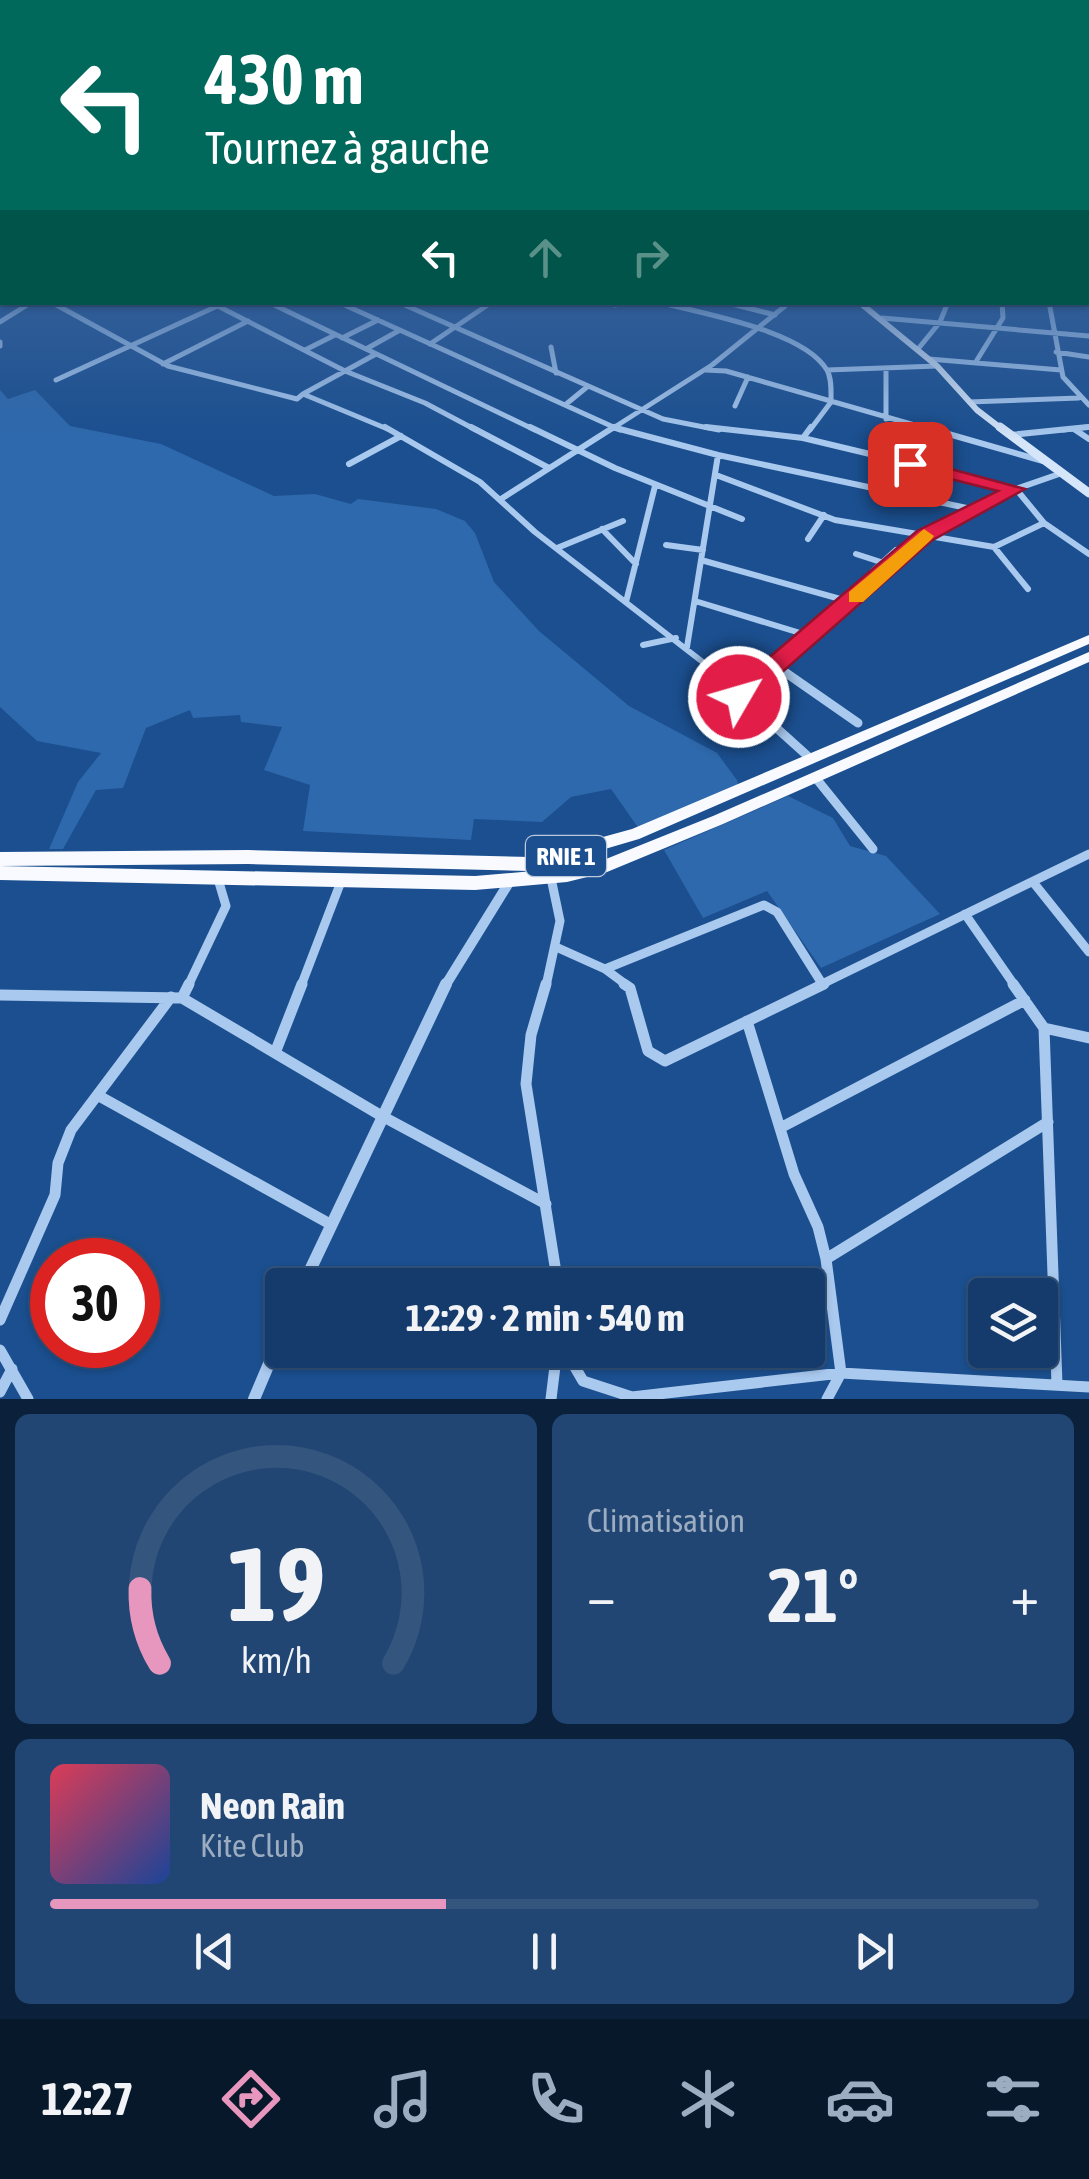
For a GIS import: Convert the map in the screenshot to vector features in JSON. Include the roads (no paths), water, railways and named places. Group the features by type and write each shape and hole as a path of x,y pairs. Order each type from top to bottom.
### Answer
{"highway":[{"name":"RNIE 1","path":"0,860 248,857 530,864 634,836 1089,639"},
{"name":"RNIE 1","path":"0,873 342,879 550,877 607,864 1089,657"}],"main road":[{"path":"871,310 937,366 969,402 1089,494"}],"street":[{"path":"66,310 163,364 297,399 376,354"},
{"path":"56,380 209,310"},
{"path":"232,310 345,371 425,403 549,468"},
{"path":"285,310 655,486 742,519"},
{"path":"356,310 614,428 718,455 976,510"},
{"path":"416,310 643,411 687,425 803,438 1016,489 1044,523 1089,554"},
{"path":"430,344 478,310"},
{"path":"688,310 798,347 826,370 937,366"},
{"path":"757,310 775,315"},
{"path":"501,499 705,370 780,310"},
{"path":"918,349 945,310"},
{"path":"977,360 999,327 1001,310"},
{"path":"1051,310 1061,370 1079,398 1089,405"},
{"path":"882,318 1089,336"},
{"path":"305,350 378,320"},
{"path":"163,364 248,321"},
{"path":"366,349 400,330"},
{"path":"551,346 556,372"},
{"path":"1056,352 1089,357"},
{"path":"929,359 1061,370"},
{"path":"719,360 726,371"},
{"path":"886,369 886,419"},
{"path":"705,370 726,371 1048,462"},
{"path":"803,438 831,402 826,370"},
{"path":"735,406 748,377"},
{"path":"565,405 587,387"},
{"path":"304,394 400,436 501,499 557,548 688,647 812,759"},
{"path":"969,402 1079,398"},
{"path":"1010,435 1089,427"},
{"path":"1074,429 1089,439"},
{"path":"349,464 400,436"},
{"path":"688,647 718,455"},
{"path":"874,571 924,536 1016,489 1062,473"},
{"path":"716,475 824,515 994,547 1044,523"},
{"path":"820,476 820,487"},
{"path":"626,602 655,486"},
{"path":"808,539 824,515"},
{"path":"557,548 623,521"},
{"path":"602,529 636,564"},
{"path":"666,545 851,602"},
{"path":"994,547 1028,589"},
{"path":"739,697 851,602 896,550"},
{"path":"856,554 887,564"},
{"path":"812,578 813,592"},
{"path":"695,601 810,636"},
{"path":"643,645 676,638"},
{"path":"778,666 858,723"},
{"path":"815,777 873,849"},
{"path":"556,946 605,970 632,992 642,1038 655,1059 665,1061 1089,854"},
{"path":"0,1320 55,1195 62,1150 176,998 226,906 217,876"},
{"path":"550,877 560,905 556,946 536,1009 527,1060 555,1268"},
{"path":"276,1052 342,879"},
{"path":"311,1268 438,996 510,880"},
{"path":"1033,882 1089,952"},
{"path":"605,970 764,905 777,912 820,982"},
{"path":"965,914 1044,1028 1058,1384"},
{"path":"0,995 176,998 546,1204"},
{"path":"782,1127 1024,1000"},
{"path":"747,1022 794,1174 818,1227 826,1259 842,1373 826,1399"},
{"path":"1044,1028 1089,1038"},
{"path":"99,1096 330,1224"},
{"path":"826,1259 1048,1122"},
{"path":"0,1350 28,1399"},
{"path":"254,1399 267,1368"},
{"path":"551,1399 554,1368"},
{"path":"575,1368 583,1382 632,1397 842,1373 1089,1388"},
{"path":"0,1392 12,1369"}]}
